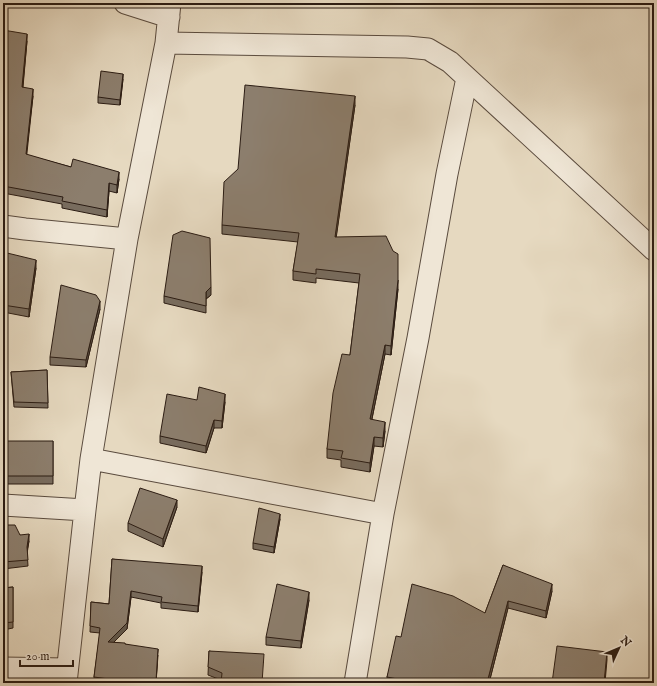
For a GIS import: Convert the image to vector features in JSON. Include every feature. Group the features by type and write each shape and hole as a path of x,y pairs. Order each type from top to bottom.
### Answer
{"street":[{"path":"3,668 67,676 91,459 127,238 166,43 170,10 125,3"},
{"path":"166,43 407,47 428,49 450,62 654,250"},
{"path":"356,683 383,514 418,338 448,167 467,78"},
{"path":"3,226 127,238"},
{"path":"91,459 383,514"},
{"path":"3,505 85,510"}],"building":[{"path":"3,30 27,34 22,87 33,89 26,154 71,167 73,159 119,172 117,185 109,183 107,210 62,201 63,197 3,186 3,138 5,132 3,131"},
{"path":"101,71 123,74 120,100 98,97"},
{"path":"245,85 355,96 335,237 386,236 393,251 398,254 398,280 391,346 385,345 370,419 385,422 383,438 374,437 370,463 341,458 343,451 327,449 333,393 342,354 350,355 360,274 316,269 316,274 293,271 299,233 222,225 224,182 238,169"},
{"path":"182,231 210,238 211,287 206,292 206,306 164,296 173,235"},
{"path":"3,252 36,260 29,309 3,305"},
{"path":"61,285 96,295 100,301 86,360 50,357"},
{"path":"47,370 48,403 14,402 11,372"},
{"path":"199,387 225,394 222,421 214,420 206,446 160,436 167,394 197,400"},
{"path":"7,441 53,441 53,476 5,476"},
{"path":"140,488 177,500 163,539 128,523"},
{"path":"259,508 280,514 274,547 253,543"},
{"path":"3,525 15,525 20,535 29,534 27,547 28,560 3,562"},
{"path":"112,559 202,566 198,606 161,602 162,597 131,591 127,623 108,642 125,643 158,649 156,681 154,683 138,683 94,677 100,628 90,626 91,602 109,604"},
{"path":"503,565 552,584 546,611 508,601 487,683 419,683 387,677 396,636 401,637 412,584 453,596 485,613"},
{"path":"277,584 309,592 301,641 266,637"},
{"path":"13,587 13,622 3,623 3,588"},
{"path":"557,646 607,652 604,683 552,683"},
{"path":"209,651 264,654 262,683 221,683 222,673 208,667"}]}
